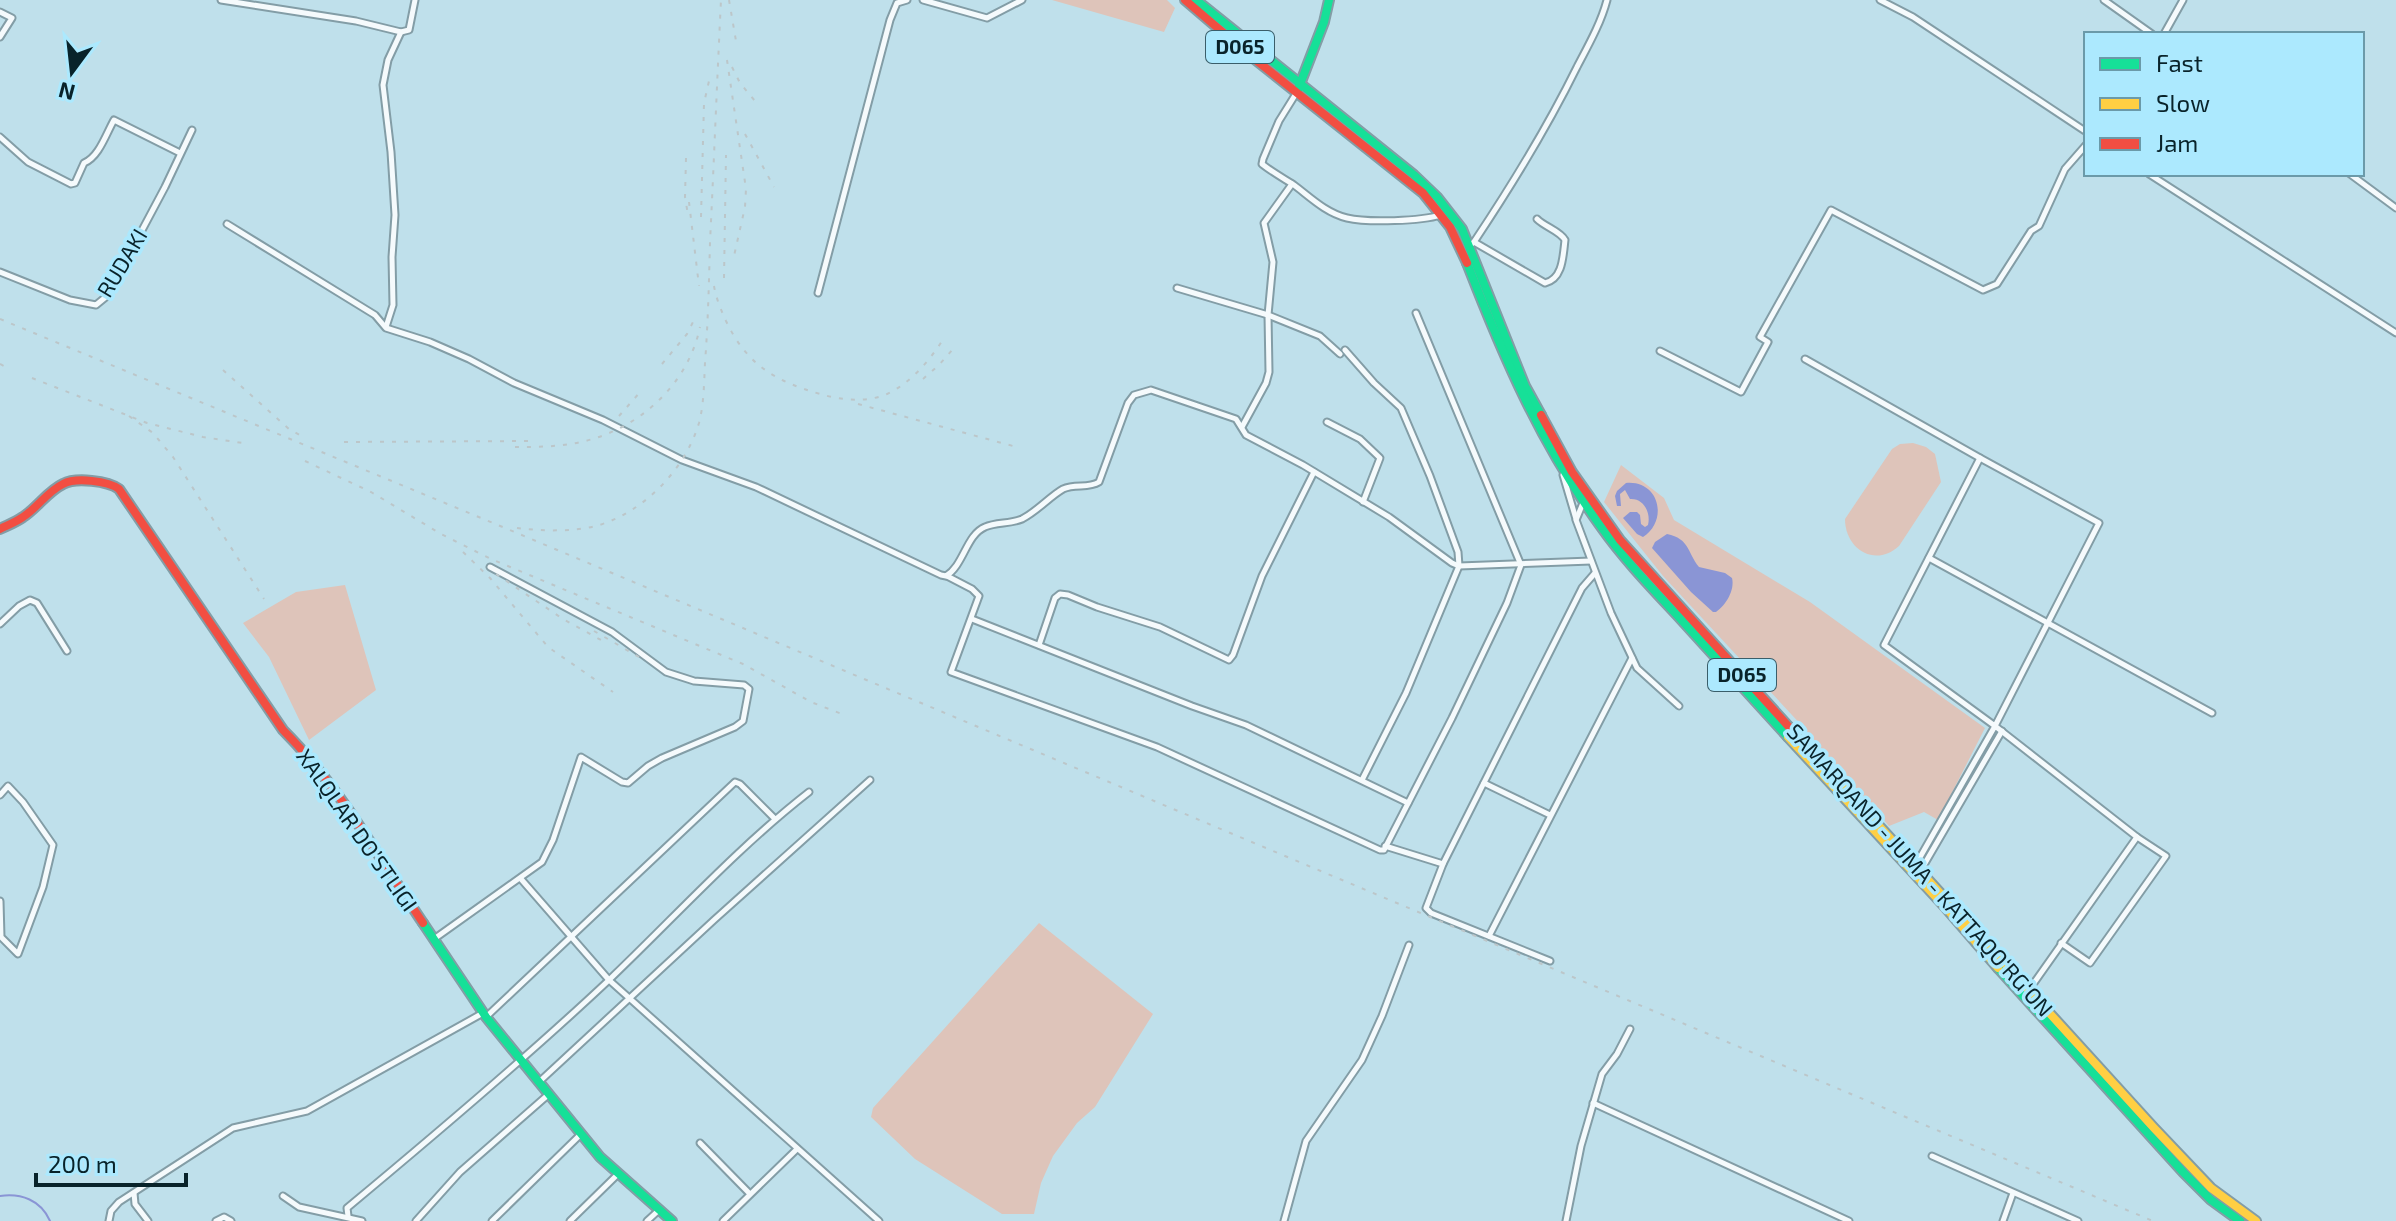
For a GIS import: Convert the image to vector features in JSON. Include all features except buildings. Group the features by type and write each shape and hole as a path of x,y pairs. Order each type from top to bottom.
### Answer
{"main road":[{"name":"D065","path":"1185,0 1298,88"},
{"name":"D065","path":"1196,0 1298,88"},
{"path":"1298,88 1324,22 1329,0"},
{"name":"SAMARQAND - JUMA - KATTAQO‘RG‘ON","path":"1298,88 1409,182 1468,246 1525,386 1585,499 1633,567 1906,867 2041,1010 2192,1182 2240,1221"},
{"name":"SAMARQAND - JUMA - KATTAQO‘RG‘ON","path":"1298,88 1426,186 1452,215 1462,229 1519,389 1562,470 1632,554 2029,990 2041,1010"},
{"name":"XALQLAR DO’STLIGI","path":"0,529 24,517 62,484 72,481 103,482 117,487 283,730 304,751 339,798 485,1015 581,1134 618,1174 672,1221"},
{"name":"SAMARQAND - JUMA - KATTAQO‘RG‘ON","path":"2070,1043 2205,1182 2256,1221"}],"street":[{"path":"221,0 356,21 401,32 409,30 415,0"},
{"path":"818,293 890,20 897,3 907,0"},
{"path":"923,0 987,18 1022,0"},
{"path":"1537,219 1543,226 1565,238 1560,270 1550,283 1468,246 1513,184 1558,106 1607,0"},
{"path":"1880,0 1913,17 2084,130"},
{"path":"2104,0 2149,32"},
{"path":"2165,32 2183,0"},
{"path":"0,12 12,18 0,37"},
{"path":"386,328 393,305 395,215 383,85 388,60 401,32"},
{"path":"1298,88 1279,121 1262,161 1266,168 1318,205 1347,218 1408,220 1442,215"},
{"path":"0,137 28,162 71,184 75,183 84,163 97,152 114,120 180,153"},
{"name":"RUDAKI","path":"0,272 70,300 96,305 107,296 192,130"},
{"path":"1660,351 1741,392 1768,342 1760,337 1831,210 1983,290 1997,284 2031,231 2039,226 2065,169 2084,146"},
{"path":"2152,176 2396,333"},
{"path":"2353,176 2396,208"},
{"path":"1242,427 1269,372 1268,315 1273,262 1264,223 1292,184"},
{"path":"227,224 375,315 386,328 469,359 514,383 603,420 682,460 756,487 972,589 979,596 951,672 1157,747 1380,850 1384,850 1459,703 1507,603 1521,565 1416,313"},
{"path":"1177,288 1268,315 1320,336 1343,352 1401,408 1430,476 1458,552 1459,566 1406,693 1362,780"},
{"path":"1805,359 2099,523 2049,624 1918,869"},
{"path":"946,576 985,527 1022,519 1067,487 1091,486 1099,482 1128,403 1141,391 1151,390 1236,419 1246,435 1363,502 1459,566 1591,561"},
{"path":"1327,422 1360,439 1380,458 1363,502"},
{"path":"1980,458 1884,645 2166,856 2090,963 2061,943"},
{"path":"1562,470 1595,573 1632,658 1637,668 1679,706"},
{"path":"1039,645 1055,598 1060,594 1160,627 1229,660 1262,576 1314,472"},
{"path":"1576,520 1585,499"},
{"path":"1929,558 2212,713"},
{"path":"433,940 542,862 581,757 628,783 662,758 743,721 749,689 744,685 694,681 666,672 612,632 490,567"},
{"path":"1550,961 1431,913 1426,908 1443,864 1582,588 1595,573"},
{"path":"0,624 30,600 37,603 67,651"},
{"path":"972,619 1246,725 1408,803"},
{"path":"1489,936 1632,658"},
{"path":"1918,869 2002,731"},
{"path":"539,1082 870,780"},
{"path":"109,1221 111,1211 119,1202 233,1128 307,1111 485,1015 573,938 735,782 775,819"},
{"path":"1484,783 1550,815"},
{"path":"0,795 8,786 53,845 43,887 18,954 1,937 0,901"},
{"path":"348,1216 347,1208 521,1061 775,819 809,792"},
{"path":"2029,990 2137,837"},
{"path":"1385,846 1443,864"},
{"path":"521,879 609,980 879,1221"},
{"path":"1284,1221 1306,1141 1362,1060 1409,945"},
{"path":"1566,1221 1581,1146 1602,1074 1630,1029"},
{"path":"416,1221 460,1172 549,1094"},
{"path":"1593,1103 1849,1221"},
{"path":"492,1221 581,1134"},
{"path":"700,1143 750,1194"},
{"path":"723,1221 797,1149"},
{"path":"1932,1156 2078,1221"},
{"path":"570,1221 618,1174"},
{"path":"134,1193 135,1204 148,1221"},
{"path":"2003,1221 2013,1193"},
{"path":"283,1196 299,1207 358,1220"},
{"path":"647,1221 659,1210"},
{"path":"216,1221 224,1217 231,1221"}],"shaded area":[{"path":"1052,0 1167,0 1175,8 1164,32"},
{"path":"1913,443 1935,454 1941,482 1899,546 1880,555 1863,552 1850,539 1845,519 1892,449 1900,444"},
{"path":"1621,465 1664,498 1674,520 1810,602 1985,728 1938,820 1924,812 1889,826 1805,729 1663,576 1604,502"},
{"path":"345,585 376,690 309,740 269,657 243,623 296,592"},
{"path":"1039,923 1153,1014 1095,1107 1077,1123 1053,1156 1041,1183 1034,1214 1002,1214 915,1159 871,1117 873,1108"}],"water":[{"path":"1626,483 1646,488 1657,502 1656,521 1643,537 1623,518 1630,512 1637,512 1641,524 1645,527 1648,525 1643,504 1630,499 1625,490 1620,494 1621,506 1617,506 1615,496"},
{"path":"1667,534 1684,543 1699,567 1725,573 1732,578 1729,597 1716,612 1691,592 1652,548"}],"waterway":[{"path":"0,1196 30,1200 41,1208 50,1221"}],"railway":[{"path":"517,528 577,529 596,526 630,511 673,473 699,423 704,393 708,318 721,0"},
{"path":"729,0 736,41"},
{"path":"727,60 746,189 734,256"},
{"path":"732,67 755,101"},
{"path":"701,217 704,103 709,81"},
{"path":"745,134 774,187"},
{"path":"724,278 726,155"},
{"path":"686,158 688,215"},
{"path":"689,202 699,286"},
{"path":"714,286 726,321 753,360 776,377 828,396 862,400 887,394 919,370 944,338"},
{"path":"662,364 687,334 695,318"},
{"path":"0,319 486,520 2153,1221"},
{"path":"515,447 556,446 593,439 635,419 670,389 683,370 700,327"},
{"path":"923,379 954,348"},
{"path":"0,364 6,367"},
{"path":"223,370 289,429 305,438"},
{"path":"32,378 147,423 203,437 249,444"},
{"path":"619,416 641,391"},
{"path":"858,404 1013,446"},
{"path":"129,416 153,433 173,457 264,599"},
{"path":"344,442 528,441"},
{"path":"305,461 371,492 441,534 491,559 743,664 811,702 847,716"},
{"path":"463,552 490,578 548,647 613,692"},
{"path":"496,574 563,619 601,640"},
{"path":"594,631 639,657"}],"traffic: fast":[{"path":"1196,0 1414,175 1437,197 1462,229 1525,386 1541,415"},
{"path":"1297,92 1324,22 1329,0"},
{"path":"1467,263 1526,400 1580,496 1629,562 1788,737"},
{"path":"423,923 486,1017 600,1157 672,1221"},
{"path":"1998,968 2183,1172 2211,1200 2240,1221"}],"traffic: slow":[{"path":"1789,727 2154,1128 2211,1188 2256,1221"},
{"path":"1788,737 1998,968"}],"traffic: jam":[{"path":"1185,0 1423,193 1450,227 1467,263"},
{"path":"1541,415 1572,472 1620,540 1789,727"},
{"path":"0,529 23,517 63,484 92,481 119,489 283,730 340,799 423,923"}]}
